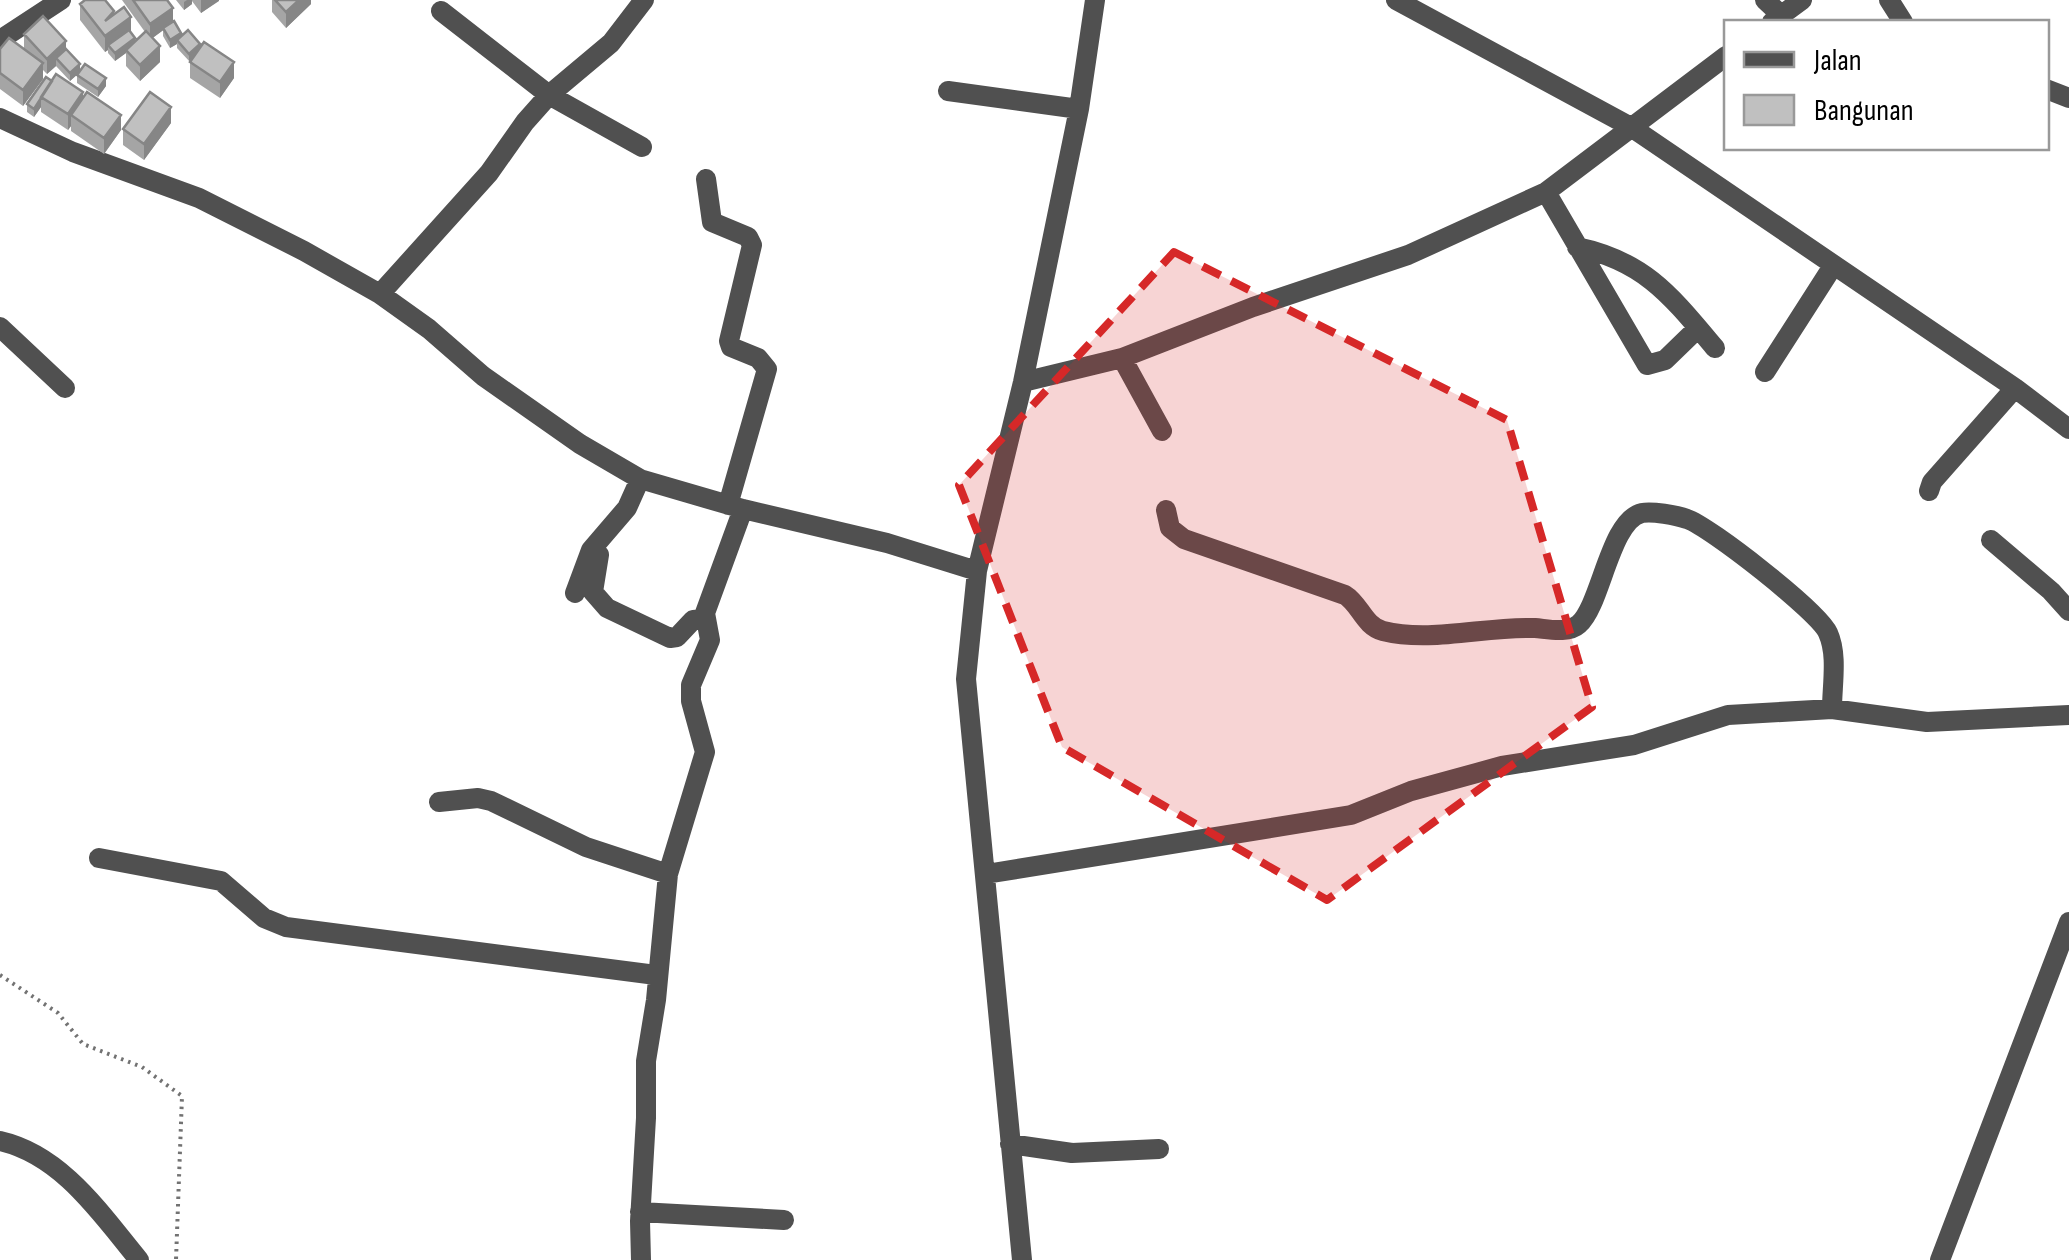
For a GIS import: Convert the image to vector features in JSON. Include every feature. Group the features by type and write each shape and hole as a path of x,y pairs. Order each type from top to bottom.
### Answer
{"street":[{"path":"1,38 61,0"},
{"path":"380,294 489,173 549,95 611,43 644,0"},
{"path":"1022,1260 966,679 977,571 1023,382 1079,108 1096,0"},
{"path":"1396,0 1631,127 2069,429"},
{"path":"1764,0 1777,19 1802,0"},
{"path":"441,11 549,95 642,147"},
{"path":"1023,382 1122,358 1408,255 1546,192 1724,57"},
{"path":"948,92 1079,108"},
{"path":"0,118 73,152 199,198 380,294 500,388 580,444 640,479 736,507 887,543 977,571"},
{"path":"642,1260 646,1061 668,874 705,752 691,701 691,685 710,640 705,619 736,507 767,369 758,358 734,349 729,341 752,245 748,237 712,222 706,180"},
{"path":"1546,192 1647,366 1665,360 1698,328"},
{"path":"1577,247 1613,256 1636,267 1668,292 1715,348"},
{"path":"1765,372 1833,266"},
{"path":"0,327 64,388"},
{"path":"1122,358 1162,431"},
{"path":"1928,491 2014,388"},
{"path":"576,593 591,550 627,508 640,479"},
{"path":"1166,510 1170,528 1184,539 1345,595 1368,622 1382,631 1430,634 1507,627 1566,630 1579,624 1588,610 1609,556 1630,520 1644,512 1688,519 1800,599 1818,618 1828,633 1833,652 1832,709"},
{"path":"1991,540 2069,611"},
{"path":"591,550 599,556 593,592 607,608 670,638 677,637 693,620 705,619"},
{"path":"986,874 1351,815 1410,791 1502,766 1634,745 1728,715 1832,709 1927,722 2069,715"},
{"path":"440,802 478,798 491,801 586,848 668,874"},
{"path":"99,858 221,881 264,918 286,927 656,975"},
{"path":"1940,1260 2069,922"},
{"path":"0,1141 15,1144 52,1166 82,1191 139,1260"},
{"path":"1010,1144 1072,1153 1159,1150"},
{"path":"640,1212 784,1220"}],"path":[{"path":"0,975 58,1014 83,1044 142,1067 182,1096 176,1260"}],"highlighted area":[{"path":"1174,252 1507,420 1592,707 1327,900 1062,747 959,485"}],"building":[{"path":"85,0 105,0 114,11 105,21 124,7 131,17 105,36 80,4"},
{"path":"133,0 167,0 173,8 150,24"},
{"path":"275,0 299,0 286,12"},
{"path":"43,16 66,41 47,59 24,34"},
{"path":"174,21 181,33 170,40 163,28"},
{"path":"129,30 135,38 115,53 108,45"},
{"path":"188,30 200,44 189,54 177,40"},
{"path":"146,31 160,46 140,65 126,50"},
{"path":"9,38 43,63 23,90 0,73 0,49"},
{"path":"204,42 234,62 220,82 190,62"},
{"path":"66,49 80,64 70,73 56,58"},
{"path":"85,64 106,78 98,89 77,75"},
{"path":"56,74 83,92 68,114 41,97"},
{"path":"46,77 52,81 34,109 27,104"},
{"path":"87,92 121,115 104,138 71,115"},
{"path":"150,92 171,107 144,144 123,129"}]}
